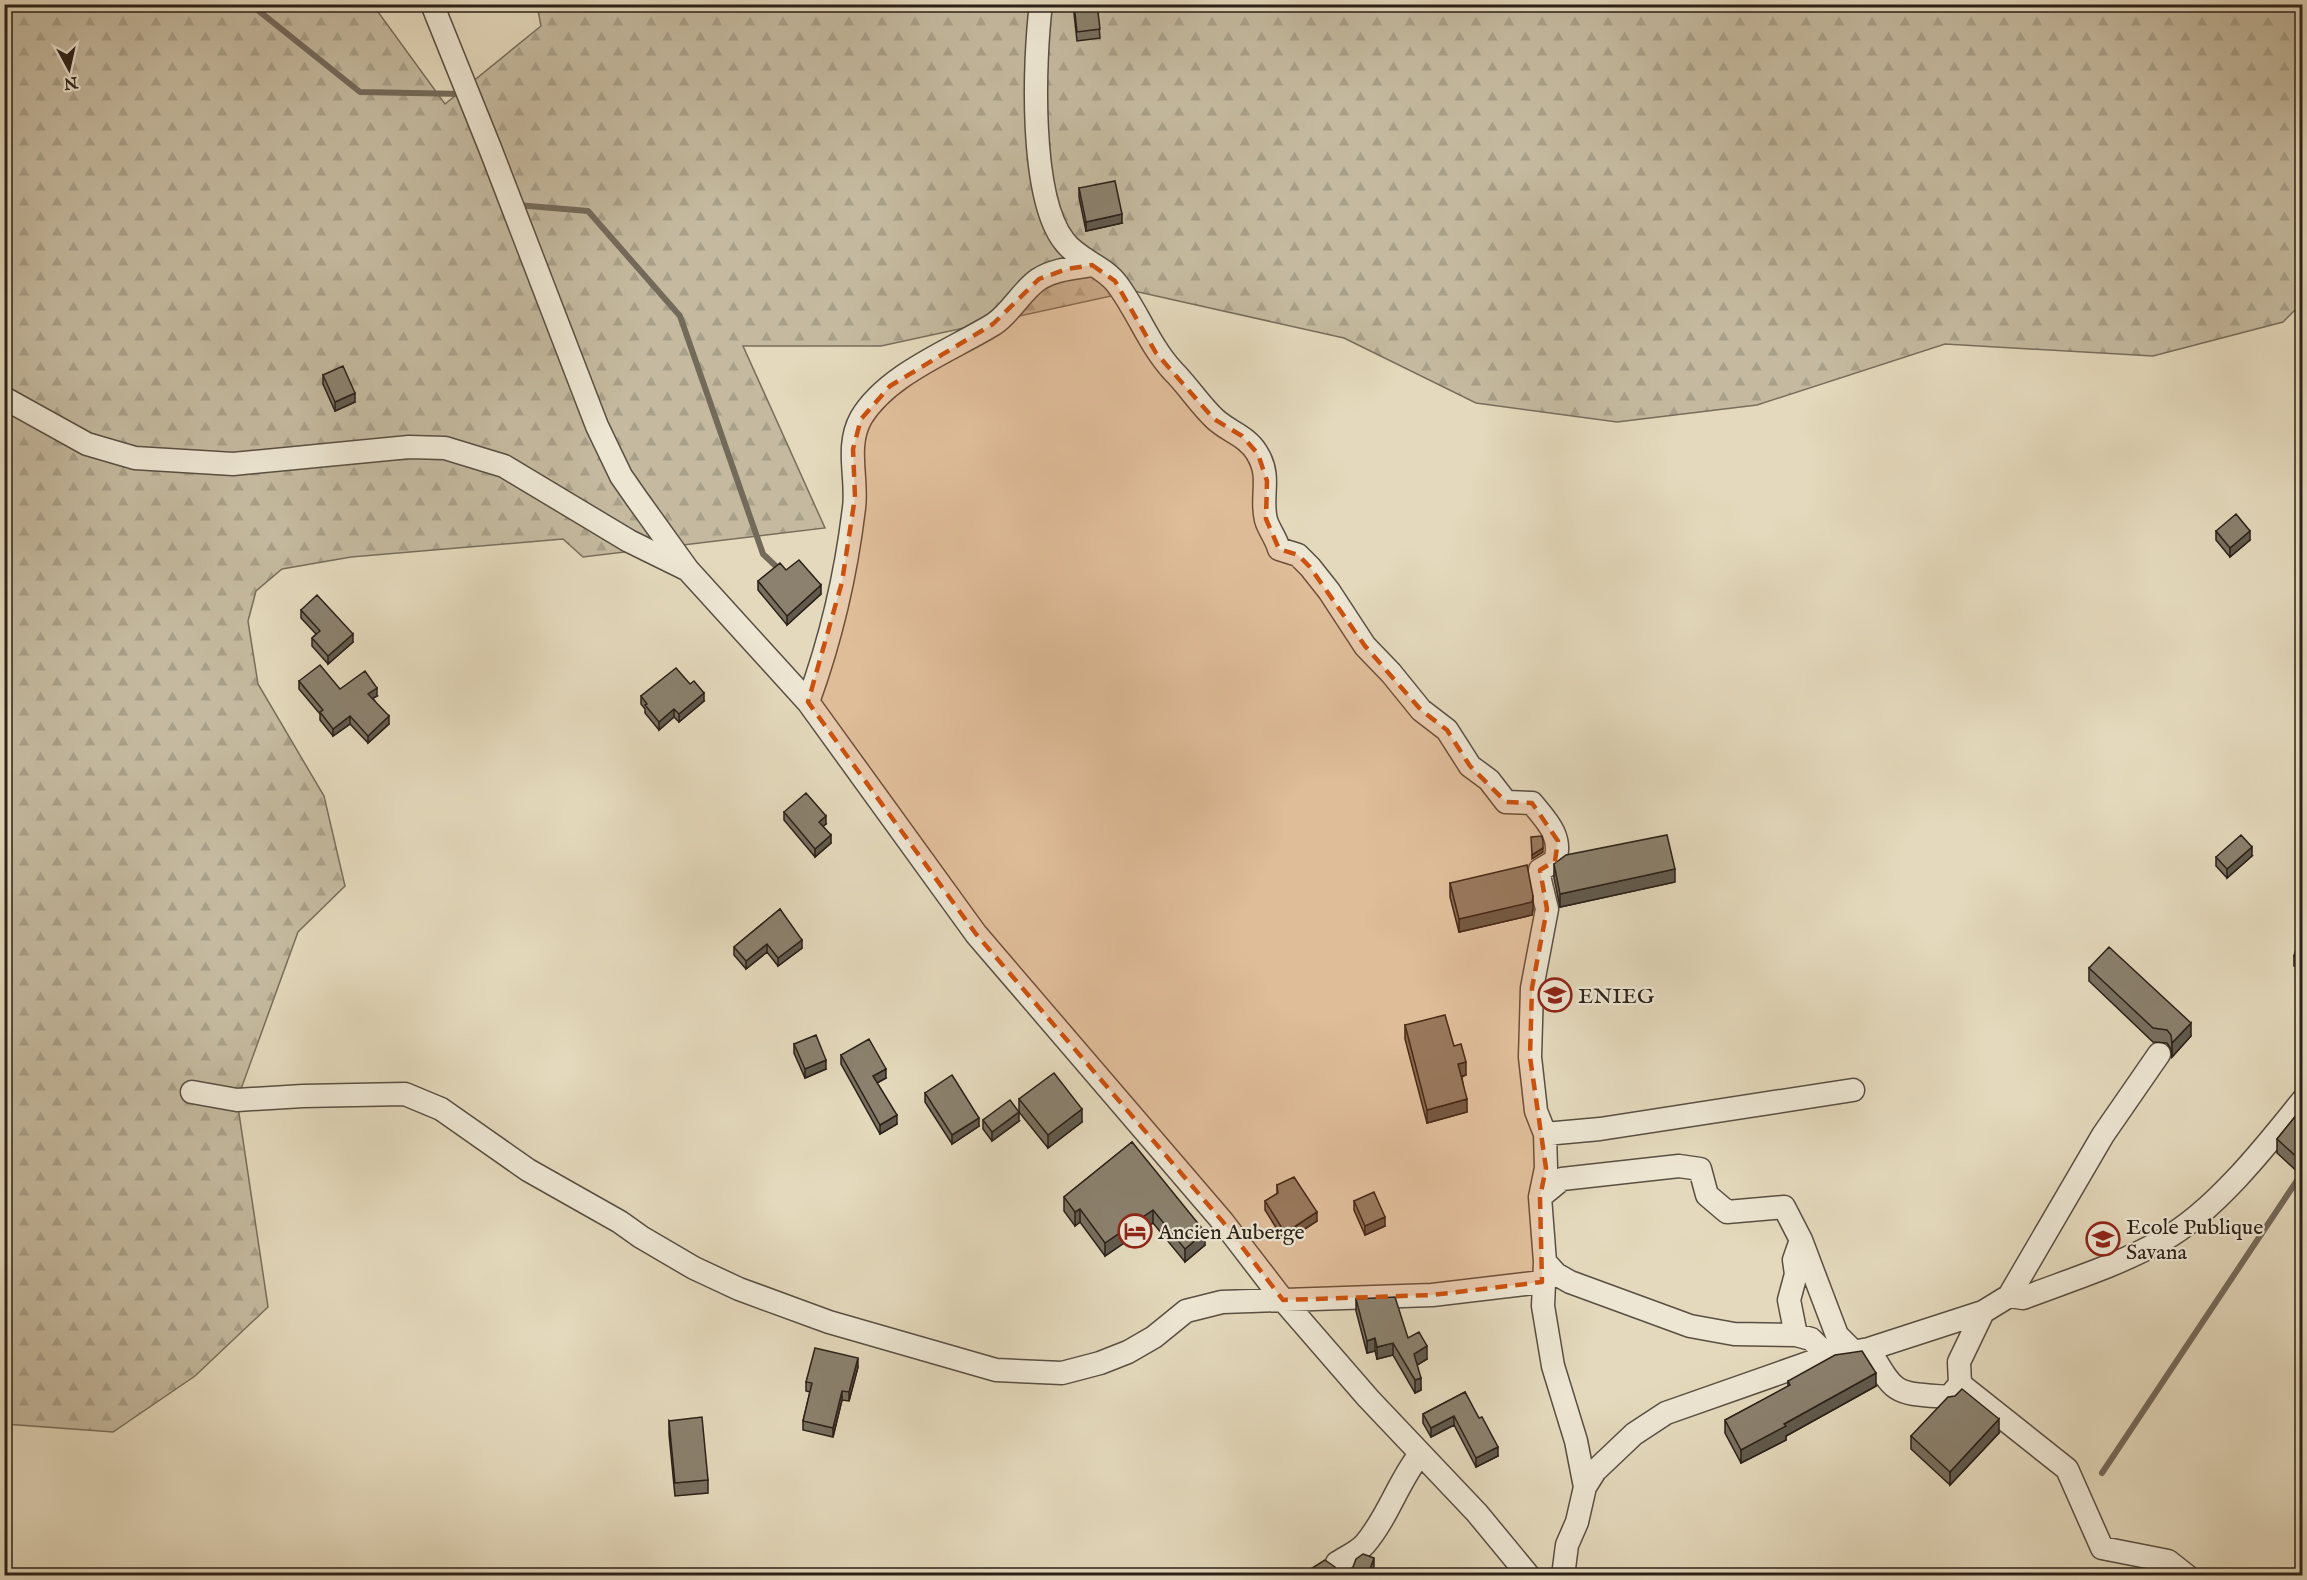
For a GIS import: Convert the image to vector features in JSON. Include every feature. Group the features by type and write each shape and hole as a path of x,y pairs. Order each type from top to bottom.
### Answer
{"street":[{"path":"432,4 597,426 621,476 688,570 808,702 976,934 1223,1222 1283,1300 1420,1454 1477,1513 1529,1575"},
{"path":"1041,4 1035,95 1036,125 1053,221 1063,240 1115,281 1156,353 1214,418 1242,436 1258,454 1267,481 1266,519 1279,549 1298,555 1310,567 1329,591 1365,646 1421,710 1447,730 1470,766 1490,780 1506,802 1532,803 1552,828 1558,850 1555,861 1540,870 1546,909 1532,988 1530,1057 1536,1111 1545,1134 1546,1168 1540,1197 1547,1339 1585,1487"},
{"path":"808,702 836,614 843,582 855,497 853,449 861,419 890,386 931,359 993,324 1039,279 1053,273 1092,265"},
{"path":"4,398 87,444 135,458 233,464 409,447 445,448 504,466 629,541 688,570"},
{"path":"1563,1575 1567,1545 1577,1522 1580,1497 1585,1487 1596,1471 1634,1434 1666,1413 1828,1356 1860,1350 1983,1312 2009,1296 2103,1135 2158,1054"},
{"path":"1545,1134 1600,1129 1853,1090"},
{"path":"192,1092 237,1100 405,1094 416,1097 441,1109 528,1170 620,1222 694,1268 739,1289 829,1322 996,1370 1062,1373 1128,1352 1154,1337 1186,1311 1222,1302 1432,1295 1544,1272 1556,1274 1570,1282 1690,1326 1734,1334 1797,1335 1811,1339 1828,1356"},
{"path":"2009,1296 2023,1298 2128,1258 2165,1240 2194,1219 2260,1153 2302,1101"},
{"path":"1540,1197 1562,1179 1679,1166 1700,1169 1707,1195 1727,1212 1784,1207 1801,1240 1837,1335 1860,1350 1890,1385 1908,1394 1949,1397 1960,1384 1959,1362 1983,1312"},
{"path":"1797,1335 1789,1300 1796,1274 1794,1260 1801,1240"},
{"path":"1960,1384 2067,1469 2102,1548 2168,1561 2187,1575"},
{"path":"1337,1563 1364,1545 1382,1518 1406,1472 1420,1454"}],"highlighted area":[{"path":"1092,265 1115,281 1156,353 1214,419 1242,436 1258,454 1267,481 1266,519 1279,549 1298,555 1310,567 1365,646 1421,710 1447,730 1470,766 1506,802 1532,803 1558,841 1555,861 1540,870 1547,909 1532,988 1530,1057 1546,1168 1540,1197 1542,1282 1432,1295 1283,1300 1223,1222 976,934 808,702 842,582 855,497 853,449 861,419 890,386 993,324 1039,279 1067,269"}],"green space":[{"path":"4,5 373,5 445,104 541,26 537,5 2302,5 2302,303 2283,322 2153,356 1945,344 1757,405 1617,422 1476,403 1344,338 1134,291 881,346 743,346 825,528 583,557 563,539 351,557 282,569 256,591 248,621 258,684 324,796 345,886 298,932 237,1100 268,1307 195,1376 113,1432 5,1424"}],"building":[{"path":"1074,4 1097,4 1100,29 1077,32"},
{"path":"1115,181 1122,214 1086,222 1079,188"},
{"path":"343,366 355,393 335,402 323,375"},
{"path":"2236,514 2250,531 2230,548 2216,531"},
{"path":"799,560 821,585 787,616 758,581 780,563 786,570"},
{"path":"317,595 353,634 328,656 312,638 320,631 301,610"},
{"path":"320,665 340,689 365,671 377,688 368,694 389,716 368,736 350,716 333,729 320,712 323,710 299,681"},
{"path":"676,668 690,684 694,681 704,693 679,714 674,709 659,722 645,705 647,704 641,696"},
{"path":"806,793 826,816 819,822 831,835 815,849 784,812"},
{"path":"1667,835 1675,869 1560,894 1554,864 1566,855"},
{"path":"2241,835 2252,847 2227,869 2216,857"},
{"path":"1542,836 1543,848 1532,855 1531,837"},
{"path":"1527,865 1532,902 1459,919 1450,883"},
{"path":"780,909 802,940 778,958 767,944 746,961 734,947"},
{"path":"2302,930 2302,959 2294,956"},
{"path":"2109,947 2191,1023 2172,1043 2171,1035 2167,1030 2153,1028 2089,968"},
{"path":"1445,1015 1454,1046 1461,1044 1466,1062 1458,1064 1467,1099 1427,1110 1405,1025"},
{"path":"816,1035 826,1060 805,1069 794,1044"},
{"path":"869,1039 886,1069 873,1076 897,1115 880,1125 841,1055"},
{"path":"1054,1073 1082,1109 1048,1135 1019,1099"},
{"path":"952,1075 979,1118 952,1135 925,1093"},
{"path":"1010,1100 1019,1112 992,1132 983,1120"},
{"path":"2302,1108 2302,1160 2301,1161 2277,1139"},
{"path":"1132,1142 1205,1232 1185,1249 1153,1210 1105,1243 1080,1209 1075,1212 1064,1197"},
{"path":"1294,1177 1317,1212 1285,1233 1265,1201 1278,1193 1277,1185"},
{"path":"1374,1192 1385,1217 1365,1226 1354,1201"},
{"path":"1395,1297 1408,1338 1419,1332 1427,1346 1414,1354 1421,1378 1415,1380 1393,1343 1377,1347 1375,1338 1367,1341 1356,1299"},
{"path":"815,1348 858,1358 849,1392 842,1391 833,1428 803,1421 812,1383 806,1382"},
{"path":"1862,1351 1876,1373 1741,1450 1725,1420 1790,1385 1788,1381 1835,1355"},
{"path":"1962,1389 1999,1419 1950,1472 1911,1436 1948,1397 1955,1396"},
{"path":"1465,1392 1498,1447 1476,1458 1454,1416 1431,1428 1423,1414"},
{"path":"702,1417 708,1480 675,1483 669,1421"},
{"path":"1363,1554 1374,1558 1368,1575 1350,1575 1356,1559"},
{"path":"1325,1560 1335,1567 1340,1575 1277,1575 1279,1569 1306,1572"}],"waterway":[{"path":"250,4 360,92 464,94"},
{"path":"517,205 588,211 680,316 763,554 781,571"},
{"path":"2102,1473 2302,1173"}],"place":[{"name":"ENIEG","path":"1555,995"},
{"name":"Ancien Auberge","path":"1135,1231"},
{"name":"Ecole Publique Savana","path":"2103,1239"}]}
